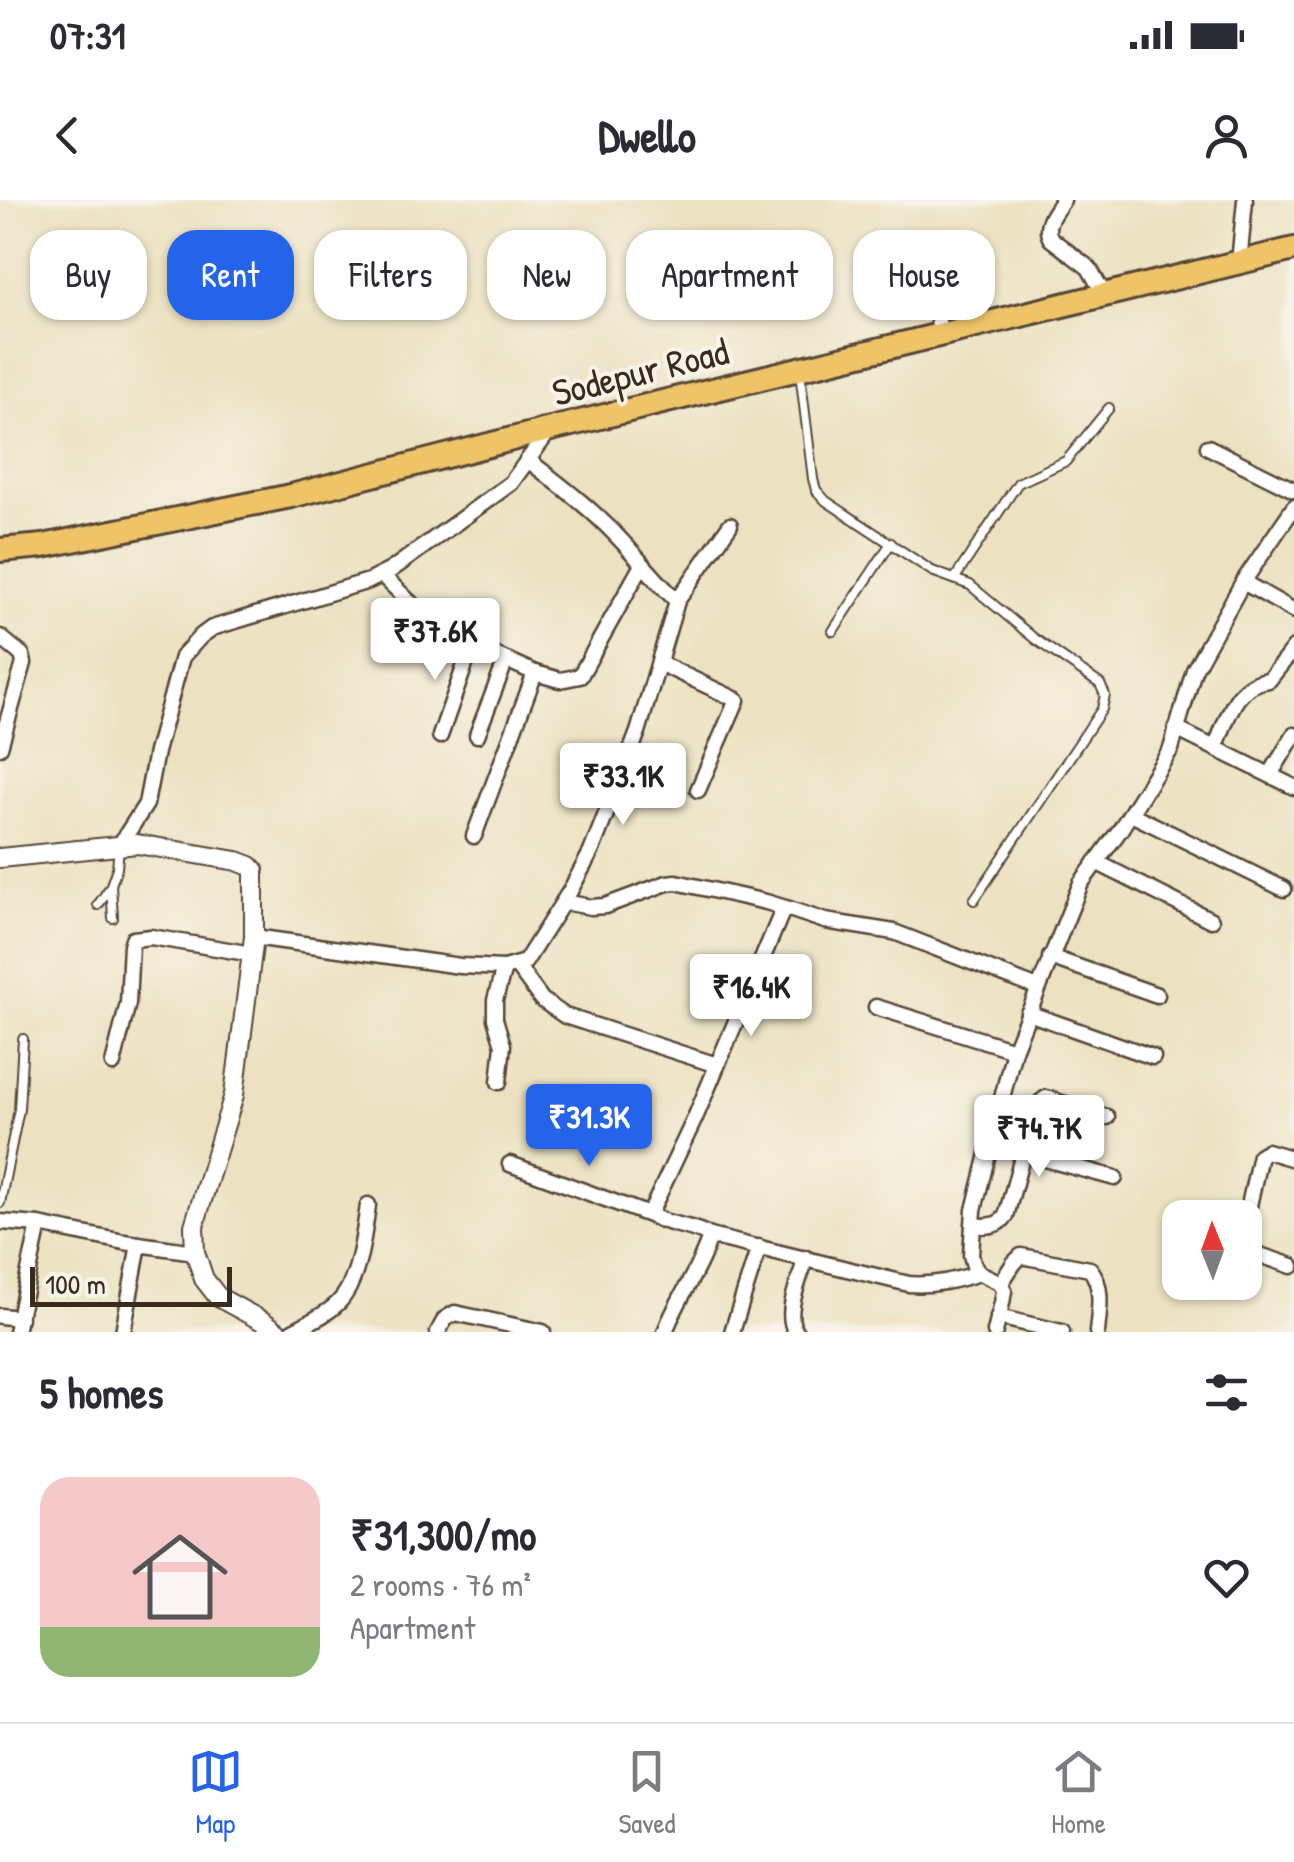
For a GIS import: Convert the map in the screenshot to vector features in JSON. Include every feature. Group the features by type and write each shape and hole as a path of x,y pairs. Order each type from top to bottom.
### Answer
{"main road":[{"name":"Sodepur Road","path":"0,550 44,546 291,496 1294,249"}],"street":[{"path":"1063,200 1047,226 1047,233 1089,268 1104,294"},
{"path":"1239,263 1245,200"},
{"path":"938,320 940,334"},
{"path":"119,846 146,804 182,657 194,644 212,628 382,575 511,483 551,429"},
{"path":"1208,447 1294,490"},
{"path":"528,460 602,522 677,601"},
{"path":"1062,1332 996,1324 1004,1291 1001,1283 980,1273 971,1255 974,1210 1014,1050 1081,883 1170,749 1194,670 1243,582 1294,507"},
{"path":"113,1064 128,1003 131,945 140,936 460,966 510,966 525,962 591,852 630,752 677,601 730,525"},
{"path":"382,575 428,620 472,645 560,680 580,676 642,565"},
{"path":"1243,582 1294,611"},
{"path":"0,637 24,662 0,747"},
{"path":"440,736 472,645"},
{"path":"1215,748 1234,703 1246,687 1268,680 1294,648"},
{"path":"478,735 506,660"},
{"path":"659,663 737,700 698,790"},
{"path":"474,836 536,673"},
{"path":"1176,729 1294,787"},
{"path":"1270,775 1294,735"},
{"path":"630,752 668,768"},
{"path":"1130,814 1284,889"},
{"path":"0,858 138,844 250,866 255,875 253,946 234,1095 194,1226 195,1252 204,1279 218,1297 278,1332"},
{"path":"1096,862 1211,920"},
{"path":"563,902 605,906 676,882 766,902 825,921 894,932 1038,988"},
{"path":"652,1216 768,941 782,912 789,910"},
{"path":"1050,957 1157,996"},
{"path":"510,966 542,1000 565,1016 717,1065"},
{"path":"500,1082 503,1045 494,1019 495,1000 510,966"},
{"path":"876,1007 1014,1050"},
{"path":"1028,1013 1153,1057"},
{"path":"973,1226 992,1226 1006,1216 1039,1102 1046,1098 1107,1118"},
{"path":"1250,1200 1260,1156 1268,1152 1294,1159"},
{"path":"1023,1154 1115,1178"},
{"path":"510,1164 662,1222 910,1284 949,1282 980,1273"},
{"path":"291,1332 324,1314 347,1292 363,1240 368,1205"},
{"path":"0,1222 195,1252"},
{"path":"0,1316 18,1325 39,1225"},
{"path":"665,1332 710,1236"},
{"path":"122,1332 140,1244"},
{"path":"732,1332 759,1247"},
{"path":"1001,1283 1021,1256 1090,1269 1097,1278 1098,1332"},
{"path":"1262,1256 1292,1266"},
{"path":"796,1332 790,1323 806,1258"},
{"path":"438,1332 445,1318 456,1313 543,1332"}],"lane":[{"path":"800,368 808,452 816,490 826,501 932,570 970,585 1035,639 1100,684 1106,695 1102,710 974,900"},
{"path":"955,578 1018,483 1072,455 1109,408"},
{"path":"833,631 891,543"},
{"path":"113,918 112,885 119,846"},
{"path":"98,905 112,885"},
{"path":"0,1204 20,1109 24,1038"}]}
